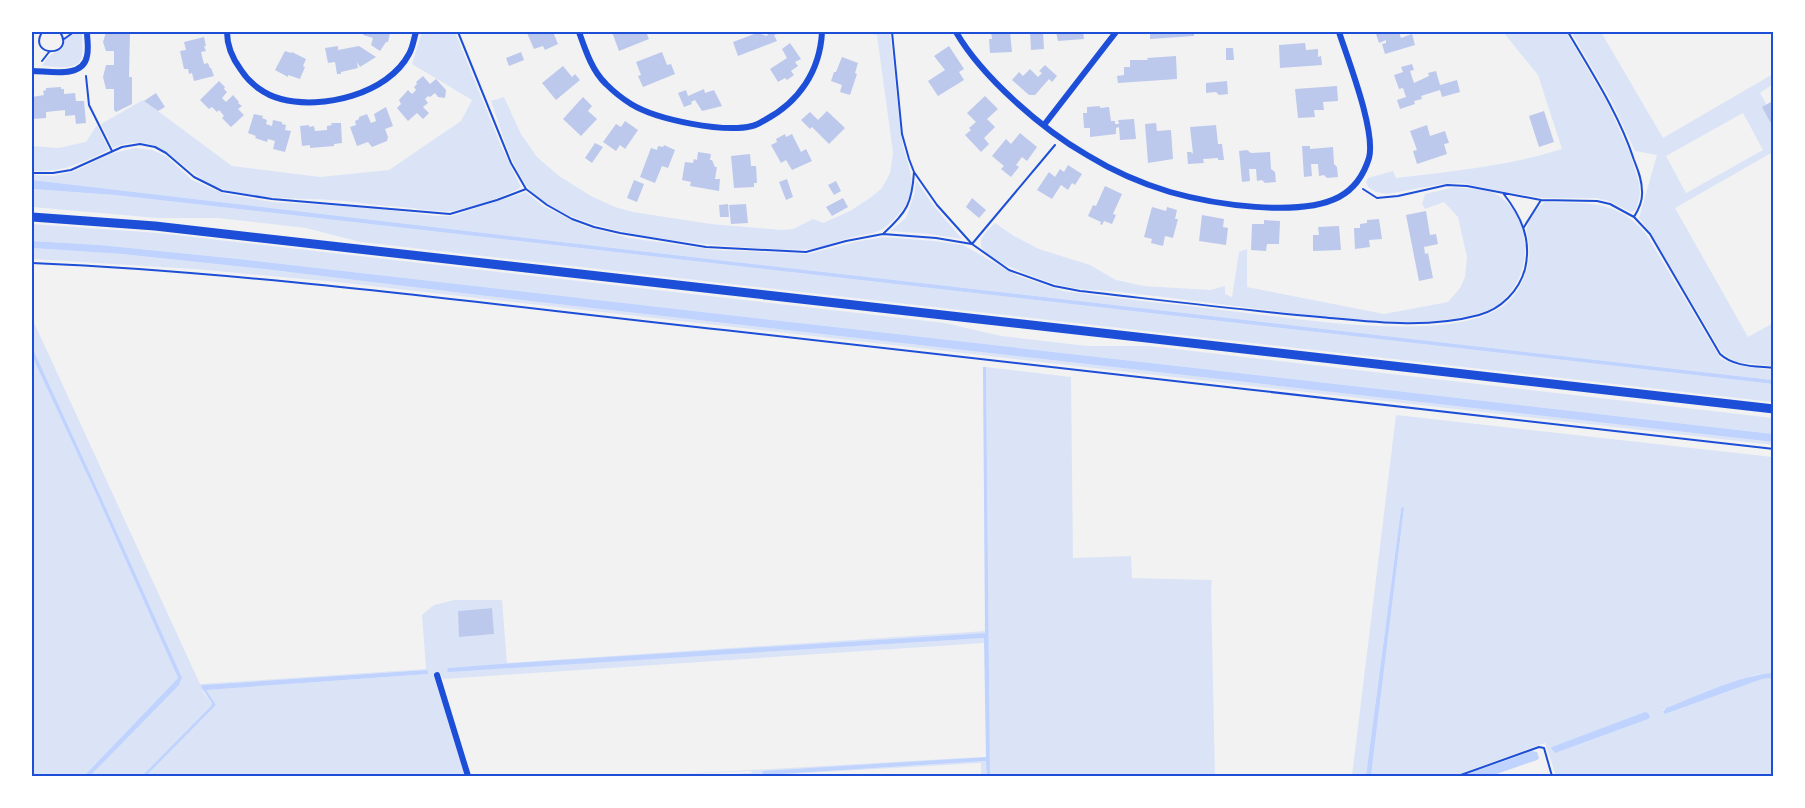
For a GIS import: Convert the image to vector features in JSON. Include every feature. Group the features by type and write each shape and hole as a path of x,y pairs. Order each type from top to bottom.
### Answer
{"main road":[{"path":"32,217 189,230 1773,409"}],"street":[{"path":"32,71 73,72 81,68 87,56 87,32"},
{"path":"227,32 227,42 233,59 245,76 260,90 279,99 303,103 327,102 374,87 393,74 409,54 416,32"},
{"path":"579,32 589,58 605,83 632,105 688,124 727,128 753,126 788,106 803,89 815,65 822,32"},
{"path":"956,32 965,48 1012,98 1044,125 1085,154 1128,177 1169,192 1201,200 1272,207 1306,206 1340,196 1355,184 1369,157 1371,145 1368,125 1339,32"},
{"path":"1044,125 1116,32"},
{"path":"437,675 468,777"}],"path":[{"path":"42,32 39,42 49,52 55,51 63,44 60,32"},
{"path":"63,39 74,32"},
{"path":"458,32 511,163 526,189 547,206 572,219 620,233 706,247 806,252 883,234 920,236 972,244"},
{"path":"892,32 902,134 915,172 938,205 972,244 1009,270 1054,286 1080,291 1275,313 1387,323 1419,324 1479,315 1502,304 1510,297 1523,275 1526,262 1527,246 1524,227 1515,209 1503,193"},
{"path":"1568,32 1611,106 1630,147 1643,193 1634,217"},
{"path":"81,68 86,76 89,105 112,151"},
{"path":"972,244 1061,138"},
{"path":"32,173 71,170 122,147 140,144 166,153 194,177 222,191 272,199 450,214 526,189"},
{"path":"883,234 896,222 910,201 915,172"},
{"path":"1355,184 1377,198 1448,185 1467,186 1541,200 1597,201 1610,204 1634,217 1650,234 1720,354 1740,364 1773,368"},
{"path":"1524,227 1541,200"},
{"path":"32,263 129,268 303,283 1773,449"},
{"path":"1458,777 1539,747 1544,748 1552,777"}],"shaded area":[{"path":"82,32 80,62 65,67 42,66 49,56 62,48 65,39"},
{"path":"422,32 455,32 501,146 521,187 518,189 478,205 453,211 247,195 217,187 203,180 157,147 145,143 130,143 113,148 101,124 143,100 232,166 320,177 389,170 461,121 472,100 412,64"},
{"path":"861,32 890,32 902,140 911,175 912,190 906,205 890,223 879,231 815,248 784,250 661,238 603,227 554,208 535,195 520,176 491,101 504,97 521,134 537,157 559,176 591,196 615,207 711,224 793,229 813,219 823,223 850,211 882,188 890,173 893,153 877,35"},
{"path":"1503,32 1566,32 1608,104 1630,153 1639,183 1640,194 1636,210 1631,212 1609,201 1596,198 1544,198 1462,183 1442,184 1387,194 1376,192 1368,187 1366,182 1368,178 1393,171 1396,178 1459,170 1521,160 1562,149 1538,75"},
{"path":"1571,32 1601,32 1663,138 1773,74 1773,84 1760,93 1773,116 1773,152 1675,208 1748,337 1773,323 1773,366 1736,362 1722,353 1650,232 1639,218 1657,155 1635,151 1611,100","holes":["1743,113 1763,150 1686,193 1666,156"]},
{"path":"97,125 109,150 63,168 32,171 32,146 58,148 86,142"},
{"path":"135,148 152,150 166,156 192,180 225,194 272,202 373,208 452,216 526,192 543,206 584,226 629,238 716,250 808,254 883,237 934,241 963,245 1018,276 1063,291 1293,319 1371,326 1410,327 1446,324 1478,318 1503,306 1515,294 1524,279 1529,254 1527,228 1531,217 1539,207 1545,202 1600,205 1623,214 1635,222 1646,234 1721,359 1736,365 1773,370 1773,380 32,180 32,175 54,176 75,171 110,154"},
{"path":"916,180 933,205 962,239 890,231 906,218 914,195"},
{"path":"1454,187 1485,191 1502,198 1514,211 1522,227 1525,244 1524,262 1519,279 1510,293 1497,305 1481,313 1445,320 1409,322 1353,320 1074,288 1052,283 1003,264 984,251 981,245 983,236 995,223 1039,249 1090,265 1116,280 1144,286 1210,290 1225,286 1225,294 1232,297 1239,252 1247,249 1247,287 1384,314 1448,302 1460,288 1465,277 1467,257 1458,217 1444,202 1425,209 1422,204 1425,194"},
{"path":"32,189 115,195 1773,384 1773,402 360,242 306,228 218,218 157,218 32,207"},
{"path":"32,224 158,233 945,323 1001,336 1087,346 1149,346 1773,418 1773,434 239,259 100,245 32,241"},
{"path":"32,248 122,254 264,269 1773,442 1773,445 336,282 194,269 32,259"},
{"path":"32,318 200,684 426,669 422,615 434,605 454,600 502,600 507,663 985,631 985,633 448,668 615,661 984,638 984,643 443,679 440,674 435,674 465,776 146,776 216,705 205,690 428,674 425,670 202,685 203,692 212,703 211,706 142,776 90,776 181,682 100,495 32,347","holes":["492,608 493,634 460,636 458,611"]},
{"path":"32,356 178,678 84,776 32,776"},
{"path":"986,367 1071,377 1073,558 1131,556 1132,578 1212,580 1215,776 990,776"},
{"path":"1396,415 1773,457 1773,673 1755,675 1663,710 1665,714 1762,679 1773,678 1773,776 1556,776 1545,743 1454,776 1371,776 1404,508 1401,509 1366,776 1352,776"},
{"path":"981,757 762,773 764,775 987,761 987,776 981,776 981,763 754,776 703,776 752,773 751,771 647,776"}],"water":[{"path":"32,180 1773,380 1773,384 115,195 32,189"},
{"path":"32,241 100,245 239,259 1773,434 1773,442 264,269 122,254 32,248"},
{"path":"32,347 182,678 179,685 90,776 84,776 178,678 32,356"},
{"path":"983,367 986,367 990,776 987,776 986,761 764,775 762,772 986,757 984,638 447,671 448,668 515,663 985,633"},
{"path":"1404,508 1371,776 1366,776 1401,509"},
{"path":"426,670 428,674 206,690 216,705 146,776 142,776 211,706 212,703 201,687 202,685"},
{"path":"1773,673 1773,678 1762,679 1665,714 1663,712 1666,708 1719,687"},
{"path":"1645,712 1650,717 1648,719 1555,753 1551,748 1552,747"},
{"path":"1532,751 1537,752 1539,758 1537,760 1491,776 1462,776"}],"building":[{"path":"106,32 130,32 129,77 132,77 132,104 116,112 114,110 114,89 106,89 103,77 106,65 114,65 114,51 106,51 103,42"},
{"path":"365,32 390,33 388,42 380,51 371,45 373,38 363,35"},
{"path":"553,32 558,44 545,50 543,46 534,49 527,33"},
{"path":"612,32 646,32 649,39 619,51"},
{"path":"769,32 783,32 774,35 777,41 738,56 733,42 757,33 767,36"},
{"path":"991,32 1010,32 1012,52 990,53"},
{"path":"1030,32 1043,32 1044,49 1031,50"},
{"path":"1056,32 1083,32 1084,39 1058,41"},
{"path":"1150,32 1194,32 1194,36 1150,39"},
{"path":"1399,32 1401,38 1412,34 1415,45 1385,54 1382,44 1386,43 1386,40 1379,43 1376,34"},
{"path":"204,37 206,51 201,52 204,64 208,63 214,76 194,81 192,73 189,74 188,69 184,69 180,51 186,50 184,42"},
{"path":"790,43 801,59 795,62 798,66 791,71 794,75 778,82 770,69 787,58 782,49"},
{"path":"1305,43 1306,50 1318,49 1318,57 1321,56 1322,65 1280,68 1279,45"},
{"path":"338,46 338,50 359,46 376,57 360,67 357,62 358,68 337,74 335,62 328,63 325,48"},
{"path":"949,46 964,69 959,72 964,80 938,96 928,81 945,70 934,56"},
{"path":"1226,48 1233,48 1234,60 1226,60"},
{"path":"285,51 306,59 300,79 288,75 288,77 275,70"},
{"path":"521,52 524,60 509,66 506,58"},
{"path":"662,52 667,65 671,64 675,74 643,87 638,76 641,75 636,62"},
{"path":"1176,56 1177,79 1118,83 1117,76 1124,75 1124,67 1130,67 1130,60"},
{"path":"842,57 858,63 850,95 840,92 842,85 831,81"},
{"path":"1412,64 1414,70 1410,71 1414,83 1429,76 1428,73 1436,71 1440,85 1457,80 1460,92 1442,97 1440,90 1421,96 1422,99 1414,101 1415,104 1400,109 1397,100 1406,97 1403,88 1399,89 1394,75 1403,72 1401,67"},
{"path":"1045,65 1057,76 1052,82 1049,79 1035,95 1029,95 1012,80 1019,72 1023,76 1030,69 1038,77 1042,73 1039,71"},
{"path":"563,66 572,77 575,74 580,80 556,100 542,83"},
{"path":"423,76 430,84 436,79 446,90 445,98 438,97 435,93 428,96 425,99 428,103 423,107 429,113 423,119 417,113 408,121 397,108 401,104 399,100 408,90 412,94 416,90 414,87 416,82"},
{"path":"219,81 227,92 222,98 226,102 233,95 242,106 238,109 244,115 231,127 222,118 224,116 219,110 217,112 212,107 209,109 200,100"},
{"path":"1227,81 1228,94 1206,93 1206,83"},
{"path":"1337,86 1338,101 1323,102 1324,110 1314,110 1315,117 1298,118 1295,89"},
{"path":"61,87 64,89 64,94 75,93 76,101 84,101 86,123 76,124 75,115 65,116 65,110 46,112 46,118 32,119 32,97 44,95 43,91 46,88"},
{"path":"704,89 705,93 714,90 722,106 702,111 695,100 684,107 678,93 686,90 688,96"},
{"path":"156,93 165,107 158,111 144,101"},
{"path":"985,96 998,109 987,119 995,127 984,138 989,144 981,152 965,135 976,122 967,113"},
{"path":"583,97 592,106 588,111 597,119 581,136 563,119"},
{"path":"1773,101 1773,127 1762,107"},
{"path":"1100,106 1100,108 1109,107 1111,121 1115,121 1115,124 1119,124 1118,120 1134,119 1136,139 1120,140 1119,127 1116,128 1116,134 1090,137 1090,128 1084,128 1083,113 1087,113 1087,107"},
{"path":"386,107 393,126 385,129 387,141 372,147 368,142 357,146 350,127 356,125 355,121 359,117 367,114 371,123 376,121 374,114"},
{"path":"827,111 845,128 829,144 812,127 810,129 801,120 810,112 818,120"},
{"path":"1544,111 1554,142 1539,147 1529,116"},
{"path":"254,114 263,116 262,118 267,120 266,124 272,126 273,120 282,122 286,125 285,130 291,131 285,152 273,149 275,141 268,139 267,142 248,133"},
{"path":"625,121 638,130 625,149 620,145 616,151 603,142 616,124 621,127"},
{"path":"331,123 341,123 342,143 310,148 310,145 302,146 300,126 314,126 315,131 327,130 327,126 332,125"},
{"path":"1156,123 1157,131 1171,130 1173,159 1148,163 1145,124"},
{"path":"1216,125 1218,144 1222,144 1224,160 1203,159 1204,163 1188,164 1187,152 1193,154 1190,127"},
{"path":"1427,125 1430,136 1445,131 1449,143 1444,144 1447,154 1417,164 1413,151 1417,150 1410,131"},
{"path":"1020,133 1037,147 1027,161 1022,157 1016,165 1019,167 1011,177 1001,169 1004,166 992,156 1006,139 1011,144"},
{"path":"785,134 786,137 792,134 801,152 806,149 812,161 792,170 786,160 781,163 771,145"},
{"path":"595,143 603,147 592,163 585,158"},
{"path":"664,145 675,150 668,168 662,166 655,183 640,177 651,148 657,150 658,146 663,147"},
{"path":"1302,146 1310,146 1310,149 1333,147 1334,164 1337,167 1338,177 1319,176 1318,164 1311,164 1312,176 1304,177"},
{"path":"1247,150 1251,153 1270,152 1271,169 1275,172 1276,182 1257,181 1256,169 1249,169 1250,181 1242,182 1239,151"},
{"path":"698,152 711,154 710,160 717,167 715,179 720,179 719,191 690,186 691,182 682,180 685,162 693,163 694,159 697,160"},
{"path":"750,154 751,166 756,166 757,183 754,183 754,187 734,188 731,156"},
{"path":"1068,165 1082,174 1075,185 1072,183 1068,190 1061,185 1052,199 1037,190 1049,172 1055,177 1060,169 1064,172"},
{"path":"787,179 793,197 786,200 779,182"},
{"path":"634,180 644,184 637,202 627,198"},
{"path":"836,181 841,191 834,195 828,185"},
{"path":"1105,186 1122,194 1113,214 1116,215 1112,224 1104,221 1102,225 1101,222 1088,216 1093,205 1096,206"},
{"path":"843,198 848,207 832,216 826,207"},
{"path":"972,198 986,210 979,218 966,207"},
{"path":"728,204 729,217 720,217 719,205"},
{"path":"746,204 748,223 731,224 729,205"},
{"path":"1152,207 1166,211 1167,207 1177,210 1175,219 1178,219 1173,238 1165,236 1163,246 1151,243 1152,239 1144,237"},
{"path":"1426,211 1430,235 1436,234 1438,244 1424,247 1425,254 1428,253 1433,278 1419,281 1406,215"},
{"path":"1202,215 1224,219 1223,227 1228,228 1226,245 1199,241"},
{"path":"1379,219 1382,239 1369,240 1370,247 1355,249 1354,228 1360,228 1360,224 1367,223 1367,220"},
{"path":"1264,220 1280,221 1279,244 1267,244 1266,251 1251,250 1252,224 1264,224"},
{"path":"1339,226 1341,250 1313,251 1313,235 1319,235 1318,227"},
{"path":"492,608 494,634 459,637 458,611"}]}
